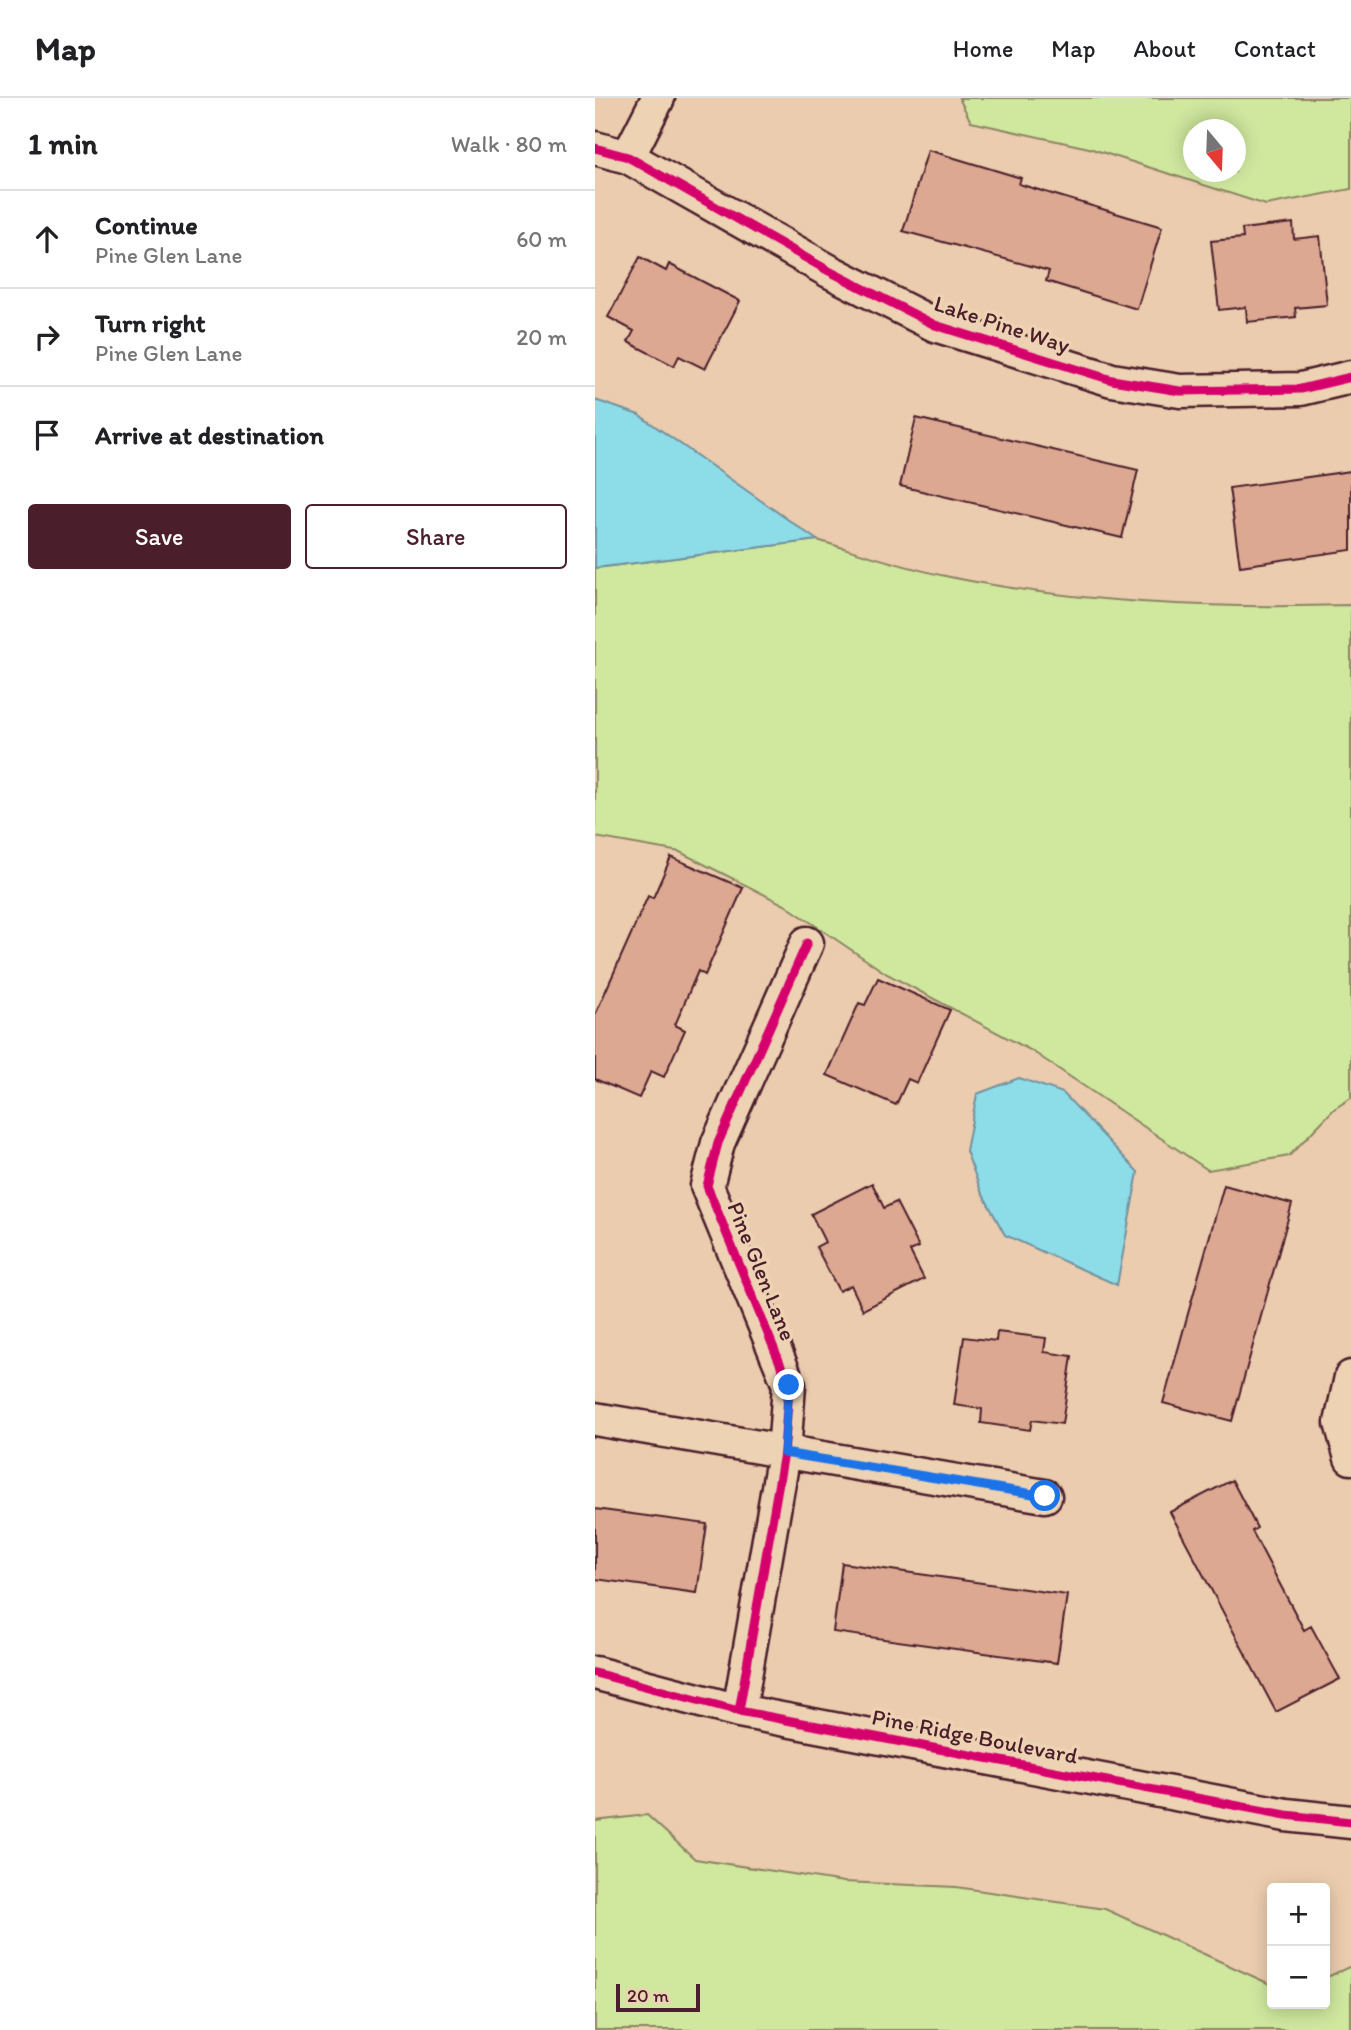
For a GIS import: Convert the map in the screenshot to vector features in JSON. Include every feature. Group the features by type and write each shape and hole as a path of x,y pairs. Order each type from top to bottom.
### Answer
{"street":[{"path":"628,157 658,98"},
{"name":"Lake Pine Way","path":"595,148 628,157 829,271 935,325 1112,380 1180,391 1301,389 1351,377"},
{"name":"Pine Glen Lane","path":"739,1711 784,1453 789,1385 707,1186 718,1143 807,943"},
{"path":"1351,1377 1341,1423 1351,1458"},
{"path":"595,1419 1045,1496"},
{"name":"Pine Ridge Boulevard","path":"595,1673 739,1711 1286,1815 1351,1822"}],"green space":[{"path":"959,98 1351,98 1351,189 1266,205 1195,182 1246,182 1246,119 1183,119 1183,178 1089,148 971,122"},
{"path":"817,540 933,573 1049,593 1200,605 1351,605 1351,1098 1334,1109 1289,1156 1208,1170 1032,1051 887,974 785,905 680,852 595,837 595,568"},
{"path":"647,1815 695,1859 844,1882 956,1887 1105,1909 1267,1983 1267,2009 1330,2009 1330,1976 1351,1966 1351,2030 595,2030 595,1821"}],"water":[{"path":"595,400 639,415 817,540 595,568"},
{"path":"1019,1078 1063,1093 1138,1172 1117,1285 1005,1235 981,1191 966,1151 977,1094"}],"building":[{"path":"928,150 1021,178 1019,184 1162,227 1137,309 1046,281 1049,271 903,231"},
{"path":"1293,223 1294,239 1320,236 1327,305 1295,308 1296,317 1247,322 1246,307 1219,310 1211,241 1243,238 1242,229"},
{"path":"640,257 666,271 669,264 740,301 705,369 679,356 674,366 628,342 634,331 608,317"},
{"path":"916,418 1138,470 1122,538 900,486"},
{"path":"1351,471 1351,550 1240,566 1229,488"},
{"path":"671,857 743,888 705,975 698,971 675,1025 685,1030 664,1077 651,1071 639,1098 595,1079 595,1015 648,896 653,898"},
{"path":"878,978 950,1010 917,1083 908,1079 896,1105 827,1075 859,1003 865,1005"},
{"path":"872,1183 884,1208 896,1202 919,1247 910,1251 924,1279 863,1310 851,1285 839,1291 816,1247 825,1242 811,1214"},
{"path":"1224,1185 1292,1204 1232,1421 1163,1403"},
{"path":"997,1332 1046,1338 1044,1352 1072,1356 1062,1424 1032,1420 1030,1430 981,1423 982,1409 954,1405 964,1337 996,1341"},
{"path":"1232,1480 1257,1528 1252,1531 1304,1630 1311,1626 1340,1679 1276,1712 1170,1512"},
{"path":"595,1509 707,1524 697,1593 595,1579"},
{"path":"842,1563 1067,1595 1057,1663 833,1632"}],"cycle path":[{"path":"595,148 628,157 829,271 935,325 1112,380 1180,391 1301,389 1351,377"},
{"path":"739,1711 784,1453 789,1385 707,1186 718,1143 807,943"},
{"path":"595,1673 739,1711 1286,1815 1351,1822"}],"route":[{"path":"789,1385 784,1453 1045,1496"}]}
